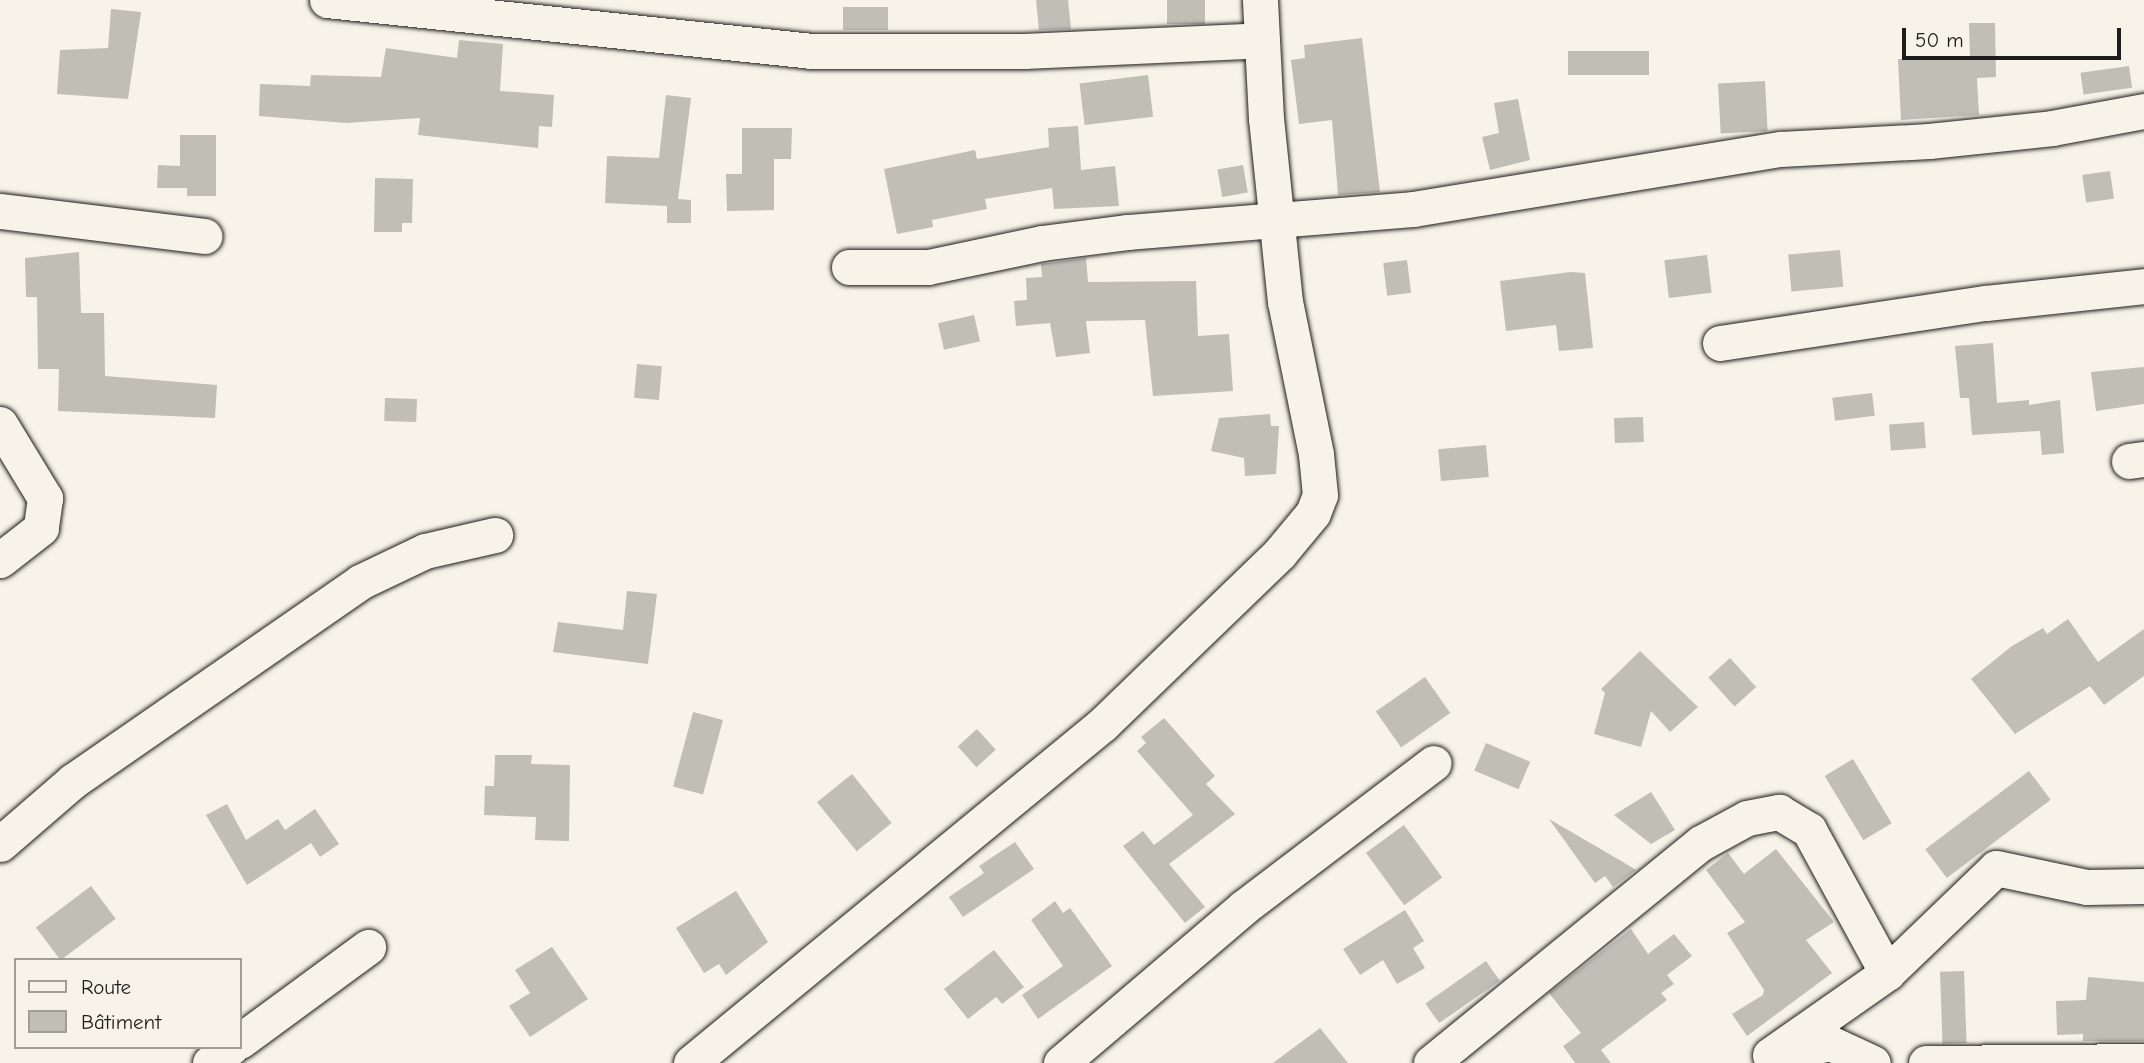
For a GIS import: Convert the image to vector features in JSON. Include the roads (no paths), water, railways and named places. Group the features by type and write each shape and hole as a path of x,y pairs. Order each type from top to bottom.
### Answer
{"street":[{"path":"327,0 810,51 1024,51 1262,40"},
{"path":"691,1063 1103,724 1279,554 1312,513 1320,495 1316,454 1291,341 1266,119 1260,0"},
{"path":"849,267 928,267 1042,243 1128,232 1279,223 1413,209 1781,149 2052,128 2144,111"},
{"path":"0,211 204,236"},
{"path":"1720,342 1986,303 2144,286"},
{"path":"0,424 45,498 41,528 0,560"},
{"path":"0,844 73,781 360,582 425,551 495,535"},
{"path":"1061,1063 1244,908 1434,763"},
{"path":"1431,1063 1701,843 1746,818 1779,812 1809,830 1887,973"},
{"path":"1766,1059 1887,973 1996,868 2087,887 2144,886"},
{"path":"242,1040 368,947"},
{"path":"1766,1059 1830,1043 1873,1063"},
{"path":"210,1063 228,1049"},
{"path":"1938,1063 2144,1061"}]}
